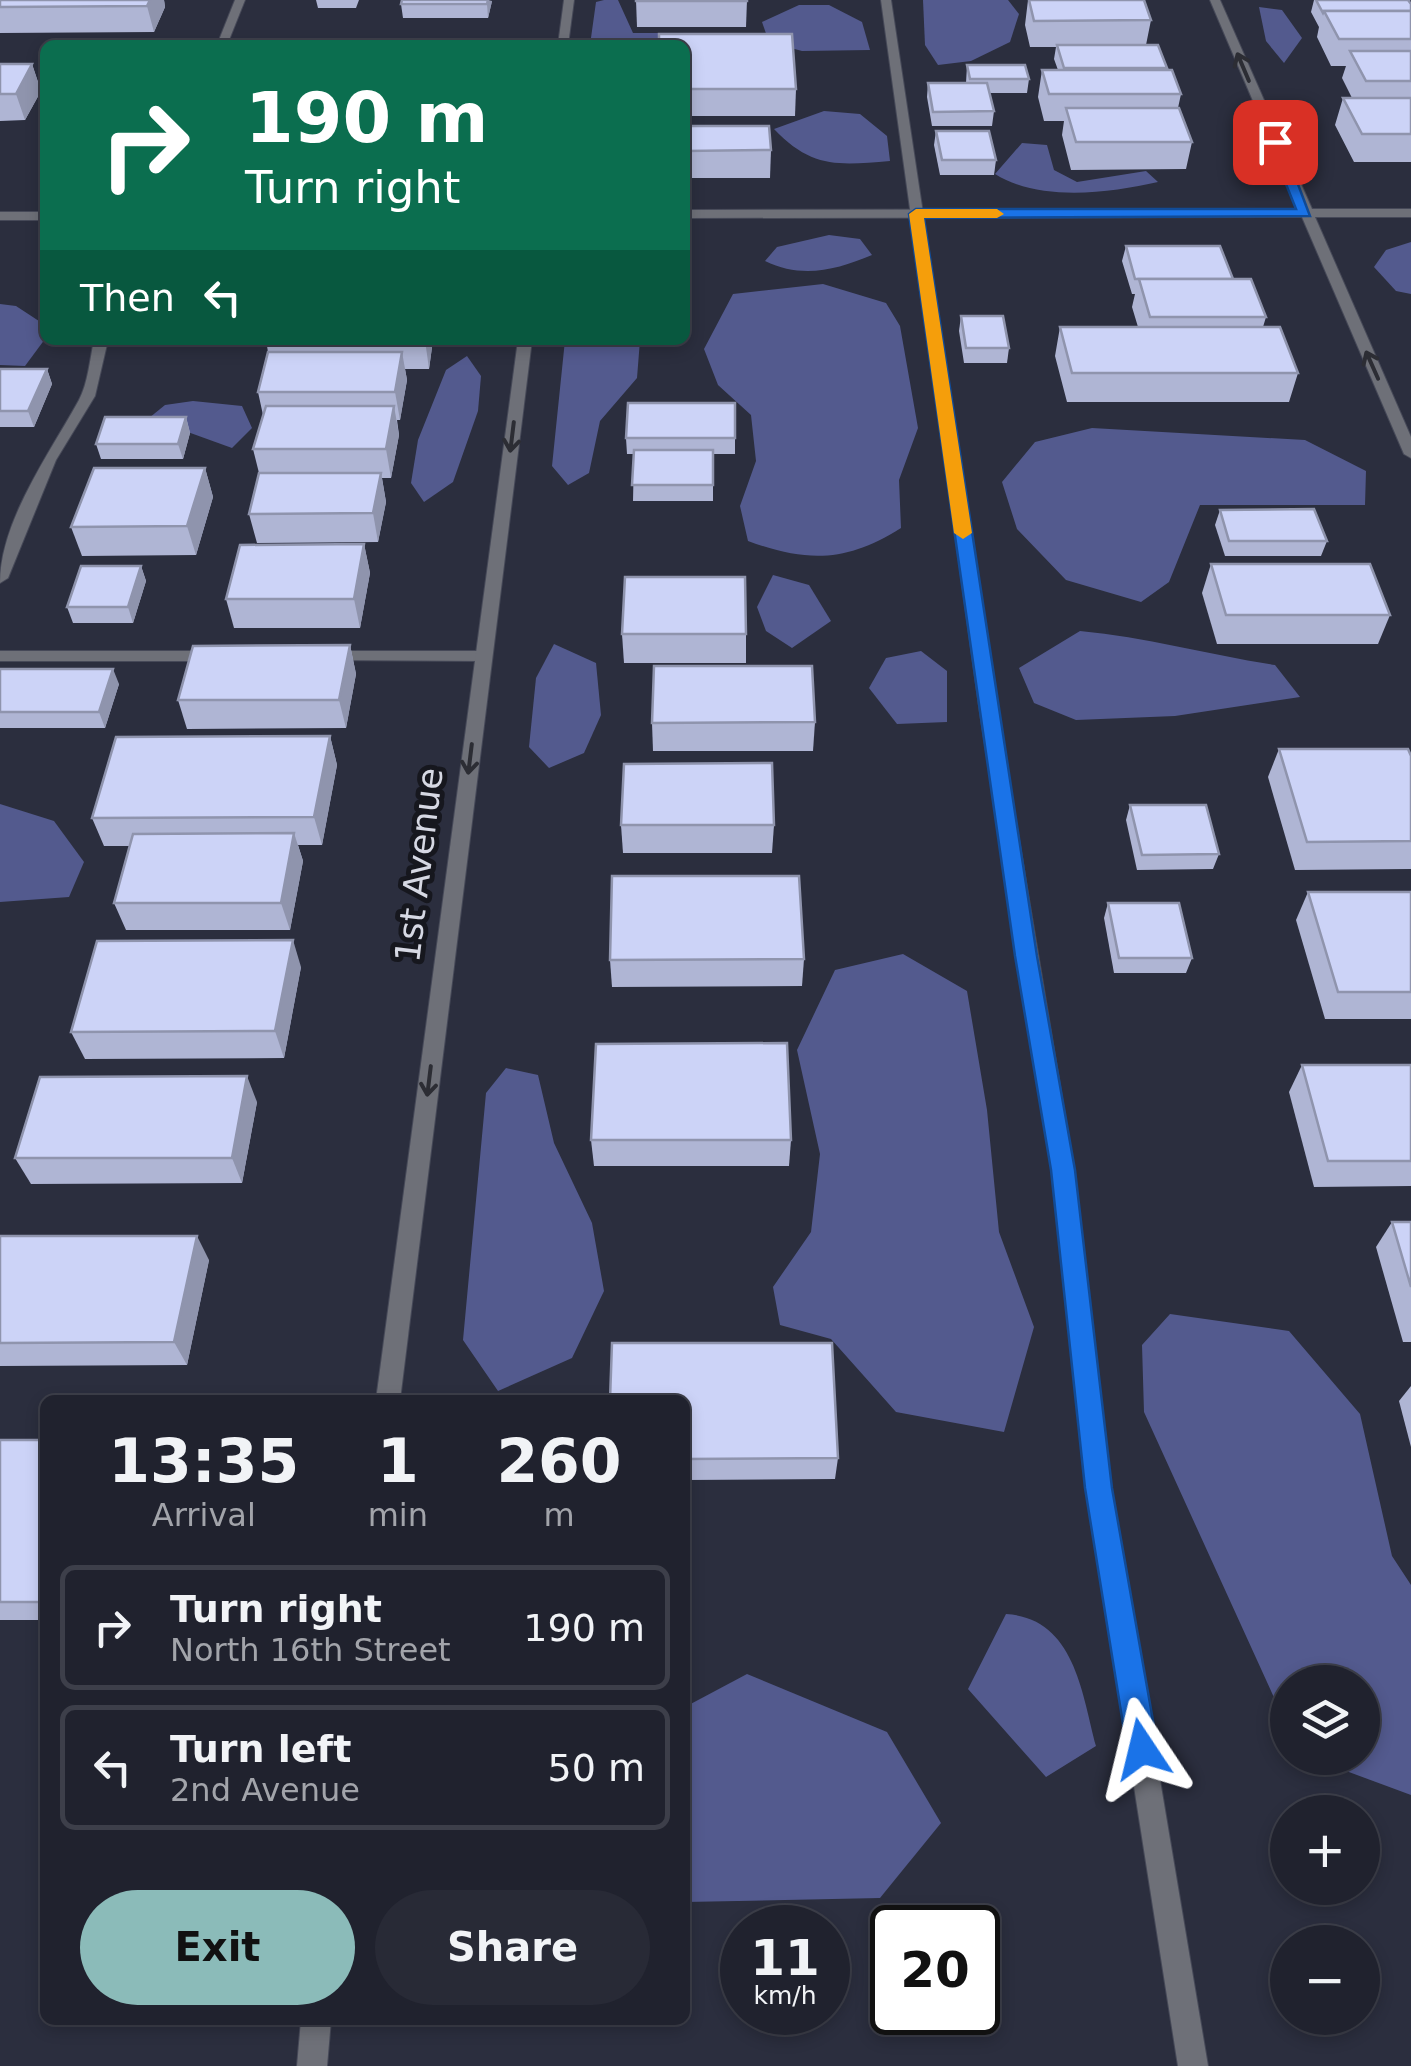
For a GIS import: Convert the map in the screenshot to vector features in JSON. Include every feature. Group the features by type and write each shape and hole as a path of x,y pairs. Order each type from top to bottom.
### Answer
{"street":[{"path":"224,40 240,0"},
{"path":"564,40 569,0"},
{"path":"886,0 1026,956 1063,1170 1099,1488 1193,2066"},
{"path":"1216,0 1411,454"},
{"path":"690,214 1411,213"},
{"path":"0,216 40,216"},
{"path":"0,578 49,460 88,396 101,345"},
{"name":"1st Avenue","path":"389,1395 523,345"},
{"path":"0,656 232,656"},
{"path":"309,656 483,656"},
{"path":"312,2066 316,2025"}],"shaded area":[{"path":"618,0 633,33 673,33 686,40 591,40 596,2"},
{"path":"923,0 1008,0 1019,14 1010,42 971,61 938,65 925,45"},
{"path":"799,5 829,5 862,22 870,50 802,51 769,42 762,22"},
{"path":"1259,7 1282,10 1302,38 1284,63 1266,41"},
{"path":"824,111 860,114 887,136 890,161 827,162 801,151 774,129"},
{"path":"1022,143 1047,145 1054,170 1077,182 1146,171 1158,182 1097,192 1033,189 995,174"},
{"path":"829,235 860,239 872,255 845,265 806,271 765,261 777,247"},
{"path":"1411,242 1411,294 1396,291 1374,267 1386,250"},
{"path":"823,284 886,303 900,326 918,428 899,480 901,528 845,553 809,556 748,541 740,506 756,461 751,415 718,385 704,349 733,294"},
{"path":"0,304 16,306 40,322 41,345 25,366 0,365"},
{"path":"564,345 640,345 637,378 600,421 589,473 568,485 552,466"},
{"path":"467,356 481,376 478,411 453,482 424,502 411,483 418,440 446,370"},
{"path":"193,401 242,406 252,428 232,448 149,418 165,405"},
{"path":"1092,428 1305,440 1366,471 1365,505 1200,505 1169,582 1141,602 1066,580 1017,529 1002,482 1035,442"},
{"path":"773,575 809,585 831,621 792,648 766,631 757,607"},
{"path":"1080,631 1275,665 1300,697 1175,716 1076,720 1034,703 1019,668"},
{"path":"554,644 596,663 601,715 584,753 549,768 529,747 536,678"},
{"path":"921,651 947,671 947,722 897,724 869,688 886,658"},
{"path":"0,804 54,821 84,862 69,897 0,902"},
{"path":"903,954 967,991 987,1110 999,1232 1034,1327 1004,1432 896,1412 831,1339 780,1325 773,1287 811,1232 820,1154 797,1050 835,970"},
{"path":"506,1068 538,1075 554,1143 592,1223 604,1291 572,1358 498,1391 463,1340 486,1093"},
{"path":"1170,1314 1289,1331 1360,1414 1392,1556 1411,1585 1411,1795 1357,1775 1380,1775 1380,1665 1270,1665 1270,1689 1144,1412 1142,1345"},
{"path":"1006,1614 1029,1619 1047,1629 1061,1644 1072,1662 1086,1704 1096,1746 1046,1777 968,1689"},
{"path":"747,1674 887,1732 941,1823 880,1898 690,1902 690,1704"}],"building":[{"path":"0,0 150,0 147,6 0,7"},
{"path":"402,0 488,0 487,4 401,4"},
{"path":"747,0 747,1 636,1"},
{"path":"1029,0 1144,0 1151,20 1034,21"},
{"path":"1316,0 1408,0 1411,11 1323,13"},
{"path":"1324,11 1411,11 1411,39 1339,39"},
{"path":"659,34 792,34 796,89 690,89 690,40 659,40"},
{"path":"1057,45 1158,45 1167,68 1064,68"},
{"path":"1350,51 1411,51 1411,81 1366,81"},
{"path":"0,64 32,64 16,94 0,94"},
{"path":"967,65 1025,65 1029,79 970,79"},
{"path":"1042,70 1172,70 1181,94 1049,94"},
{"path":"928,83 987,83 994,111 933,112"},
{"path":"1343,98 1411,98 1411,134 1362,134"},
{"path":"1066,108 1179,108 1192,142 1076,142"},
{"path":"690,126 769,126 771,150 690,151"},
{"path":"936,131 989,131 996,160 942,160"},
{"path":"1126,246 1220,246 1233,279 1135,279"},
{"path":"1139,279 1251,279 1266,317 1150,317"},
{"path":"961,316 1003,316 1009,348 966,348"},
{"path":"1060,327 1280,327 1298,373 1072,373"},
{"path":"268,352 402,352 395,392 258,392"},
{"path":"0,369 47,369 28,411 0,411"},
{"path":"628,403 735,403 735,438 626,438"},
{"path":"266,406 394,406 386,449 253,449"},
{"path":"105,417 186,417 178,444 96,444"},
{"path":"634,450 713,450 713,485 632,485"},
{"path":"94,468 205,468 187,526 71,527"},
{"path":"259,473 381,473 373,513 249,514"},
{"path":"1314,509 1327,541 1229,541 1220,510"},
{"path":"364,544 354,599 226,599 240,545"},
{"path":"1211,564 1370,564 1390,615 1226,615"},
{"path":"81,566 141,566 128,607 67,607"},
{"path":"625,577 745,577 746,634 622,634"},
{"path":"350,645 339,700 178,700 193,646"},
{"path":"654,666 812,666 815,722 652,723"},
{"path":"0,669 113,669 99,712 0,712"},
{"path":"330,736 314,817 92,818 116,737"},
{"path":"1279,749 1408,749 1411,841 1307,842"},
{"path":"772,763 774,825 621,825 624,764"},
{"path":"1130,805 1206,805 1219,854 1142,855"},
{"path":"294,833 281,903 114,903 133,834"},
{"path":"612,876 799,876 804,959 610,960"},
{"path":"1308,892 1411,892 1411,992 1338,992"},
{"path":"1108,903 1179,903 1192,958 1119,958"},
{"path":"293,940 275,1031 71,1032 97,941"},
{"path":"787,1043 791,1140 591,1140 596,1044"},
{"path":"1302,1065 1411,1065 1411,1161 1328,1161"},
{"path":"247,1076 232,1158 15,1158 40,1077"},
{"path":"1392,1222 1411,1222 1411,1287"},
{"path":"0,1236 197,1236 174,1342 0,1343"},
{"path":"612,1343 832,1343 838,1458 690,1459 690,1395 610,1395"},
{"path":"0,1440 40,1440 40,1602 0,1602"}],"slow traffic":[{"path":"963,533 916,214 997,214"}],"route":[{"path":"1142,1749 1099,1488 1063,1170 1026,956 916,214 1305,213 1275,142"}]}
